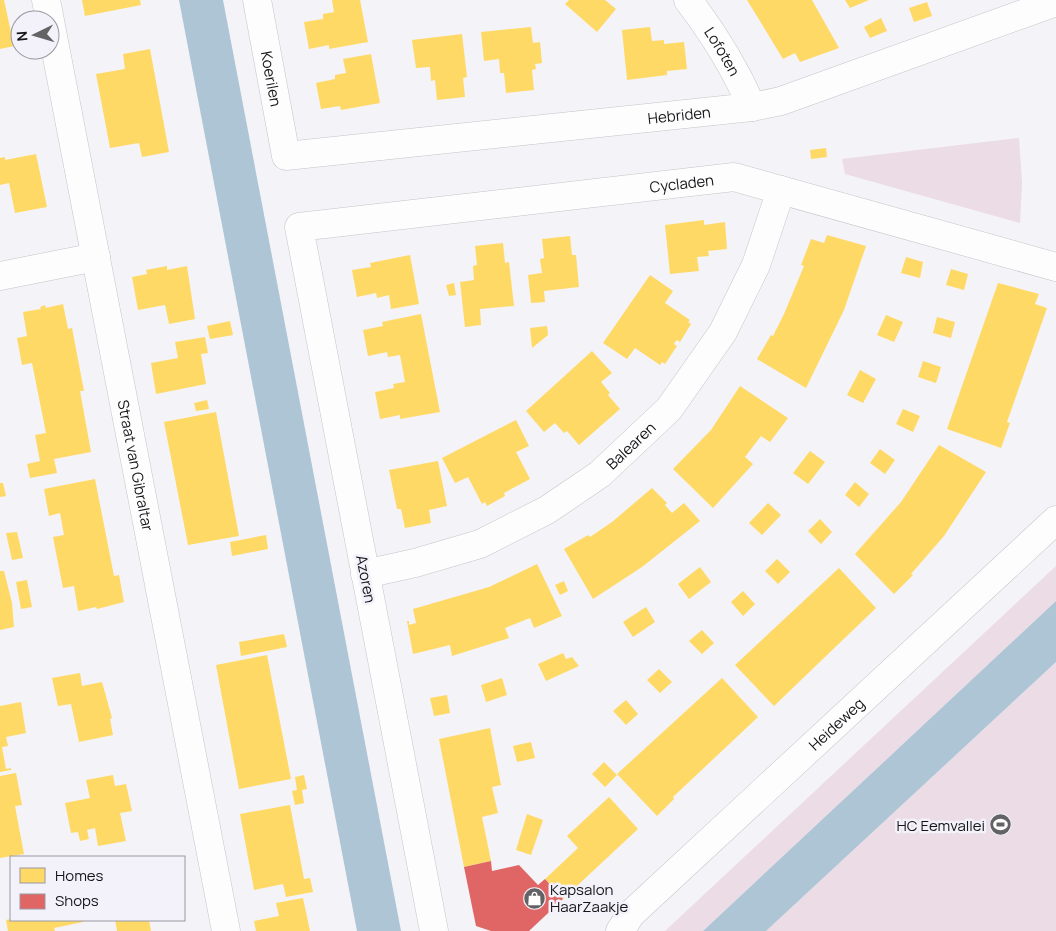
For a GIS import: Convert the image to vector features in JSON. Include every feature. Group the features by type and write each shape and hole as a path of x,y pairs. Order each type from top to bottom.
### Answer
{"street":[{"name":"Straat van Gibraltar","path":"46,0 226,931"},
{"name":"Koerilen","path":"257,0 286,156"},
{"name":"Lofoten","path":"688,0 710,28 738,75 752,107"},
{"name":"Hebriden","path":"286,156 752,107 781,101 1056,2"},
{"name":"Cycladen","path":"299,227 734,176 1056,267"},
{"name":"Balearen","path":"366,574 415,563 480,544 547,510 600,474 669,409 723,332 756,265 781,190"},
{"name":"Azoren","path":"299,227 434,931"},
{"path":"0,276 96,257"},
{"name":"Heideweg","path":"620,931 638,907 1056,520"}],"shaded area":[{"path":"1019,138 1022,183 1020,223 845,174 842,159"},
{"path":"1056,566 1056,601 703,931 665,931"},
{"name":"HC Eemvallei","path":"1056,662 1056,931 766,931"}],"water":[{"path":"179,0 223,0 401,931 357,931"},
{"path":"1056,601 1056,662 766,931 703,931"}],"building: Homes":[{"path":"0,0 4,0 10,28 10,47 0,49"},
{"path":"82,0 140,0 141,5 85,16"},
{"path":"332,0 360,0 368,42 329,49 329,45 309,49 304,22 323,19 323,14 334,12"},
{"path":"569,0 605,0 616,9 597,32 565,4"},
{"path":"747,0 812,0 839,48 800,62 795,53 783,59"},
{"path":"845,0 869,0 850,8"},
{"path":"927,2 932,16 914,22 909,8"},
{"path":"881,18 887,31 870,38 864,27"},
{"path":"531,27 533,43 540,42 542,63 535,64 536,69 532,70 534,90 506,93 504,73 500,73 499,59 484,61 481,32"},
{"path":"650,27 652,41 664,40 664,44 684,42 687,69 667,71 667,75 627,80 622,30"},
{"path":"462,34 467,77 463,78 465,97 437,100 435,80 431,81 430,67 416,68 412,40"},
{"path":"150,49 169,152 142,157 139,143 110,148 96,74 125,69 123,54"},
{"path":"371,54 380,103 341,110 340,106 321,109 316,83 335,79 335,75 346,73 343,59"},
{"path":"826,148 827,157 811,159 810,150"},
{"path":"36,154 47,207 15,213 9,183 0,185 0,158 5,157 5,160"},
{"path":"704,220 704,225 725,222 727,249 708,251 709,256 697,257 699,271 670,274 665,225"},
{"path":"827,235 866,246 844,310 806,388 757,359 771,335 773,336 784,314 804,266 801,265 811,239 824,243"},
{"path":"570,236 572,255 576,255 579,287 544,291 545,302 531,303 528,275 542,273 540,259 544,258 542,239"},
{"path":"503,243 505,263 509,262 514,306 480,309 481,325 465,327 460,282 474,280 473,266 477,265 475,246"},
{"path":"410,255 419,304 391,309 389,295 377,298 376,293 357,297 352,270 371,267 370,263"},
{"path":"906,257 923,262 920,278 901,273"},
{"path":"167,266 167,270 187,266 195,319 169,324 165,305 138,310 132,277 147,274 146,270"},
{"path":"951,269 968,274 964,290 946,285"},
{"path":"650,275 673,291 665,303 690,320 688,322 691,324 680,342 677,340 675,342 674,344 677,346 665,364 662,362 660,365 635,348 627,359 603,343"},
{"path":"454,283 456,295 449,296 446,285"},
{"path":"998,283 1039,294 1035,304 1047,308 1007,422 1010,423 1001,448 947,429"},
{"path":"63,304 68,329 72,328 84,391 80,391 91,452 54,459 57,473 30,478 27,464 40,461 35,435 46,433 32,363 22,365 17,338 27,336 23,312 41,309 40,307 45,305 46,308"},
{"path":"421,314 440,412 400,419 400,415 380,419 375,392 394,388 393,384 405,382 400,355 388,357 387,352 368,356 363,330 383,326 382,322"},
{"path":"886,315 903,322 894,342 877,335"},
{"path":"937,317 955,322 951,338 933,333"},
{"path":"230,321 233,335 210,339 207,326"},
{"path":"547,326 548,335 532,348 530,328"},
{"path":"205,337 208,353 201,354 206,384 156,394 151,363 178,358 175,342"},
{"path":"592,351 612,373 601,382 610,393 608,395 620,409 579,445 567,431 564,433 555,423 544,432 526,411"},
{"path":"923,361 941,367 936,383 918,377"},
{"path":"860,370 876,379 863,403 847,395"},
{"path":"740,386 788,418 770,442 761,436 745,457 753,464 713,508 673,469 711,430"},
{"path":"207,400 209,409 196,411 194,403"},
{"path":"903,409 920,416 913,432 896,424"},
{"path":"216,412 239,536 188,545 164,422"},
{"path":"516,420 529,446 516,452 530,479 504,493 505,496 487,506 485,502 482,504 468,477 455,483 442,458"},
{"path":"939,445 986,472 944,536 911,574 913,575 894,594 855,554 901,502"},
{"path":"880,449 895,460 885,474 870,463"},
{"path":"810,451 825,462 808,484 793,473"},
{"path":"438,461 447,506 429,510 431,523 405,528 401,509 397,509 389,470"},
{"path":"95,479 114,576 119,575 124,602 97,609 96,607 78,611 74,586 63,588 53,537 64,535 60,513 49,516 44,489"},
{"path":"855,482 869,494 859,507 845,495"},
{"path":"0,483 3,483 6,496 0,497"},
{"path":"652,488 667,503 665,505 672,513 684,503 700,521 642,567 593,599 564,549 588,535 590,537 612,522"},
{"path":"768,503 781,515 762,535 749,523"},
{"path":"820,519 832,532 821,544 808,531"},
{"path":"17,532 23,558 12,560 6,533"},
{"path":"266,535 268,549 232,556 230,542"},
{"path":"777,559 790,572 778,584 765,571"},
{"path":"537,564 562,616 534,628 530,618 505,628 509,638 452,656 450,645 413,654 407,621 409,621 409,625 416,623 413,609 489,587"},
{"path":"700,567 711,582 689,599 678,584"},
{"path":"839,568 876,608 774,706 735,665"},
{"path":"0,571 4,571 12,603 14,627 0,630"},
{"path":"27,580 32,607 21,609 16,582"},
{"path":"564,581 568,591 560,595 555,585"},
{"path":"743,591 755,604 743,616 731,602"},
{"path":"646,607 655,622 633,637 623,622"},
{"path":"702,630 714,643 702,654 689,641"},
{"path":"284,634 287,647 241,656 239,642"},
{"path":"563,653 566,659 572,657 579,666 546,681 538,664"},
{"path":"267,655 291,779 239,789 216,665"},
{"path":"659,669 672,682 660,693 647,680"},
{"path":"80,673 82,686 102,682 112,718 110,719 113,735 79,742 71,704 58,706 52,678"},
{"path":"502,678 507,695 486,702 481,685"},
{"path":"722,678 758,717 673,797 674,799 657,816 617,774"},
{"path":"447,695 450,713 434,716 430,698"},
{"path":"626,700 638,714 626,725 613,711"},
{"path":"21,702 26,733 6,737 8,746 2,747 6,769 11,768 11,770 0,772 0,706"},
{"path":"490,728 501,785 492,787 498,813 482,817 491,861 464,867 439,739"},
{"path":"531,742 535,758 517,762 513,746"},
{"path":"604,762 617,775 605,787 592,774"},
{"path":"16,773 22,805 15,806 24,854 0,858 0,776"},
{"path":"113,775 115,786 126,784 132,811 120,813 126,841 98,846 95,828 87,830 89,839 80,841 78,832 71,833 65,803 90,798 86,780"},
{"path":"304,775 307,789 302,790 304,803 295,805 292,791 297,790 295,777"},
{"path":"609,797 638,829 563,899 545,879 578,848 567,836"},
{"path":"290,805 304,879 310,878 313,892 286,897 283,884 254,890 240,814"},
{"path":"527,814 543,820 531,855 516,850"},
{"path":"303,898 310,931 256,931 254,921 279,916 276,903"},
{"path":"6,920 83,922 54,928 55,931 8,931"},
{"path":"115,921 149,921 151,931 117,931"}],"building: Shops":[{"path":"491,861 492,871 519,865 538,885 545,879 563,899 529,931 491,931 476,926 464,867"}],"place":[{"name":"HC Eemvallei","path":"1001,825"},
{"name":"Kapsalon HaarZaakje","path":"534,898"}]}
